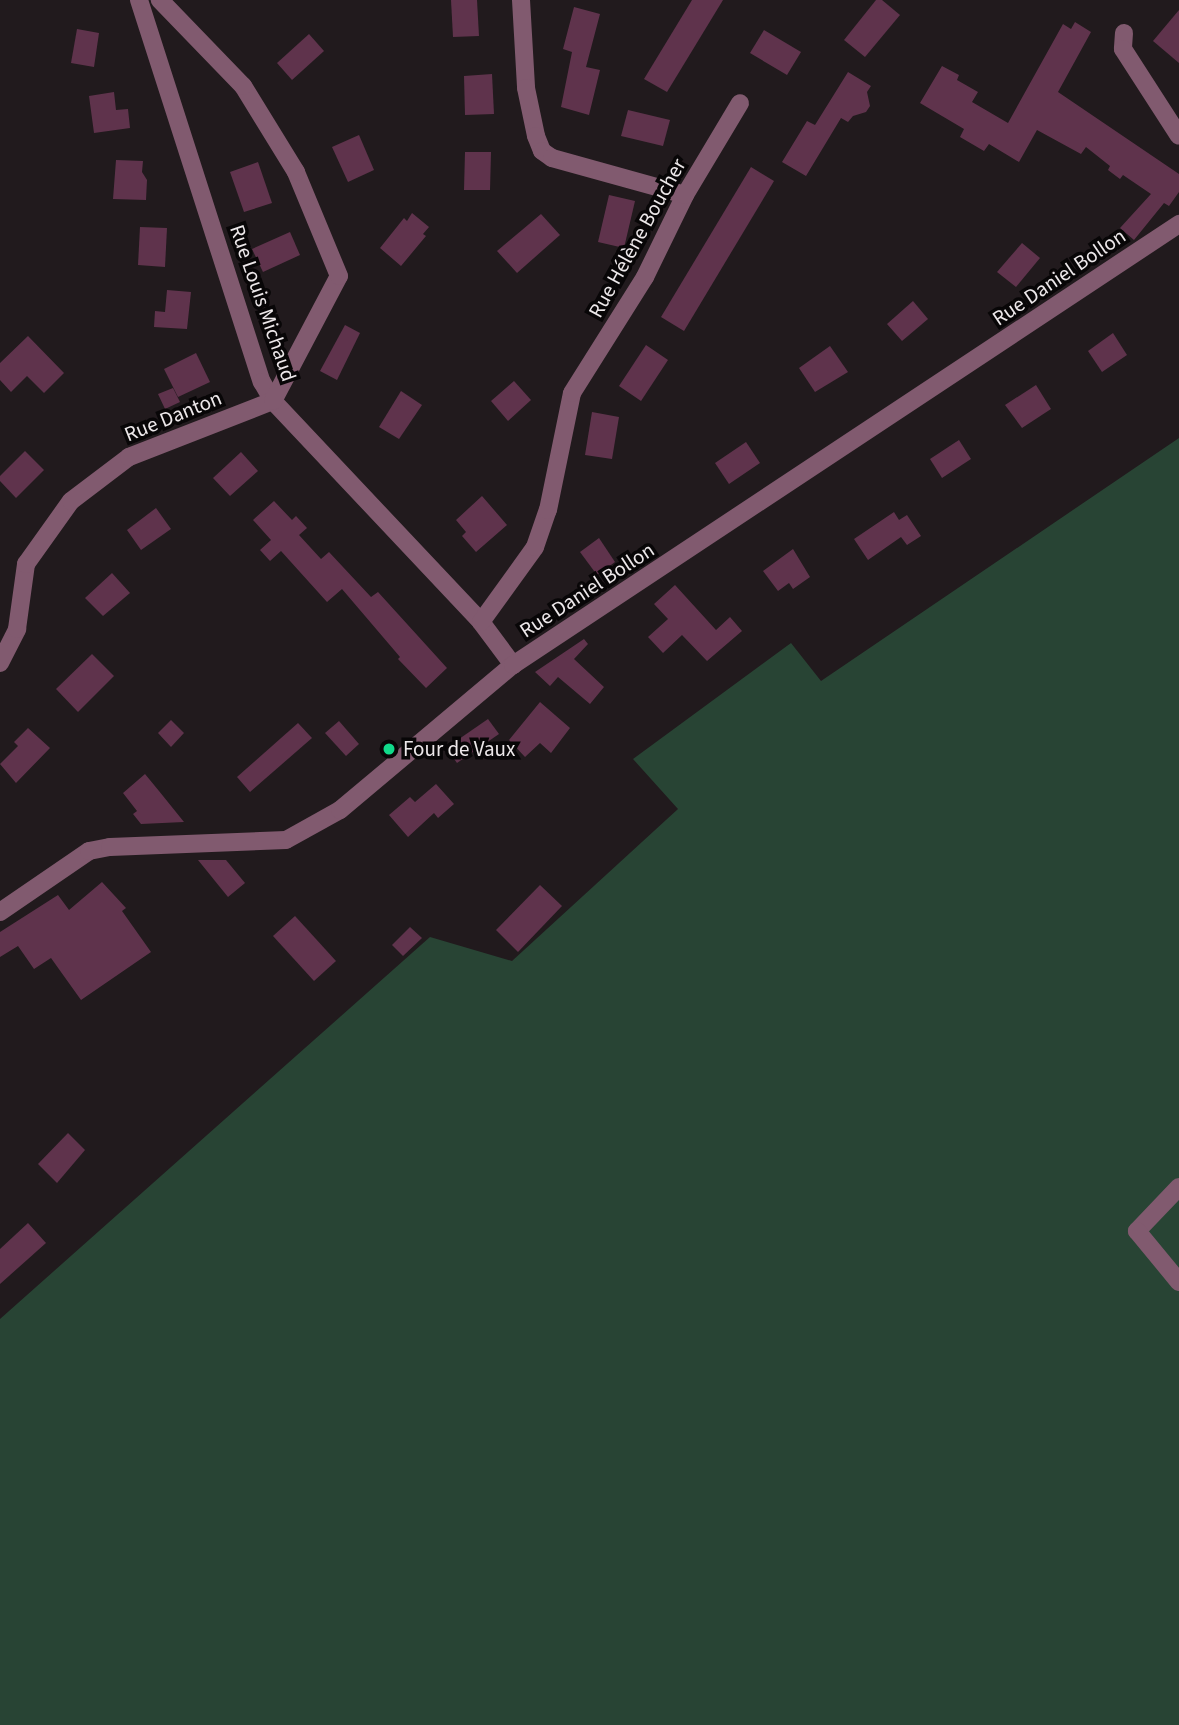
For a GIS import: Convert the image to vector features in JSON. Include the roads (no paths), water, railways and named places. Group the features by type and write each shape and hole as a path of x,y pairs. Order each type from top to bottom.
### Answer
{"street":[{"name":"Rue Louis Michaud","path":"139,0 262,382 274,401 481,622 513,665"},
{"path":"160,0 243,86 296,172 339,276 274,401"},
{"path":"521,0 526,88 536,136 542,151 552,158 685,195"},
{"path":"1124,33 1123,49 1179,136"},
{"name":"Rue Hélène Boucher","path":"481,622 534,547 548,510 572,393 645,277 685,195 740,103"},
{"name":"Rue Daniel Bollon","path":"0,912 89,851 110,847 286,840 340,810 513,665 590,617 1179,224"},
{"name":"Rue Danton","path":"0,663 17,629 26,564 71,501 129,457 274,401"},
{"path":"1179,1187 1137,1231 1179,1282"}],"place":[{"name":"Four de Vaux","path":"389,749"}]}
